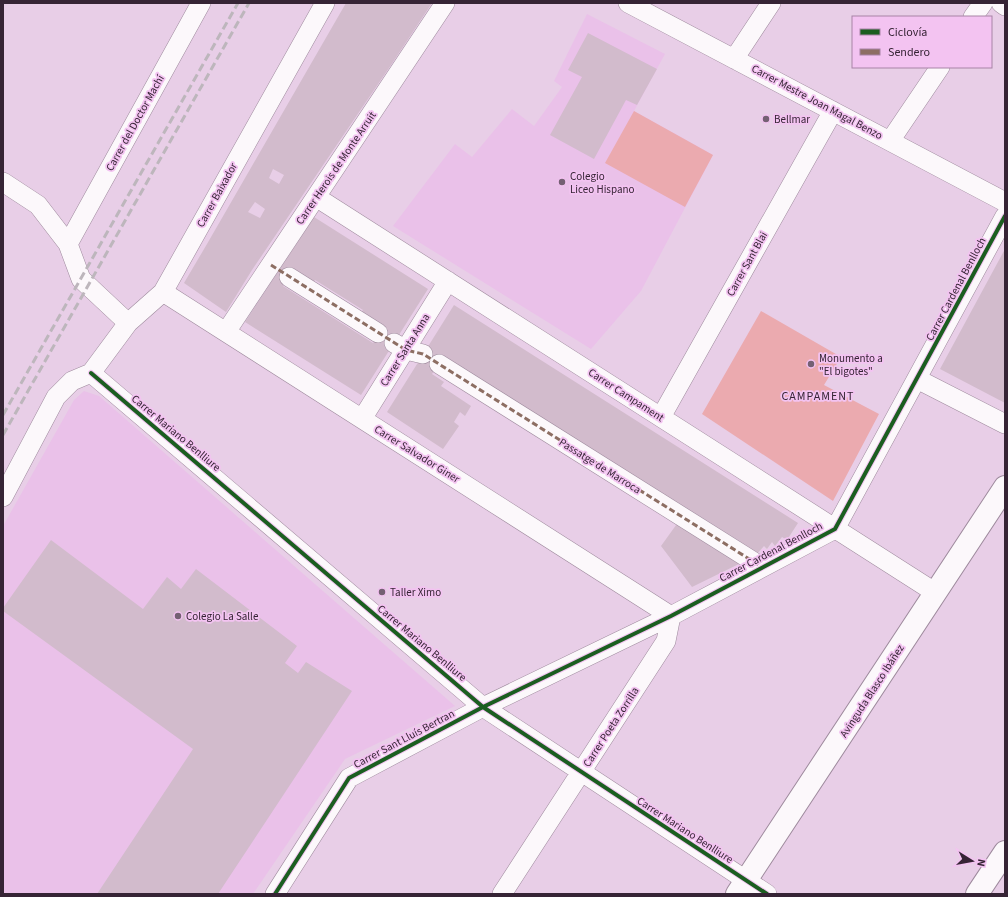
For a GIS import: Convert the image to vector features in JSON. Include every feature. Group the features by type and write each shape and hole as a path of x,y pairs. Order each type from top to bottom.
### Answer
{"street":[{"name":"Carrer del Doctor Machí","path":"68,244 201,3"},
{"name":"Carrer Baixador","path":"91,373 128,323 163,292 325,3"},
{"name":"Carrer Herois de Monte Arruit","path":"226,332 279,271 316,197 445,3"},
{"name":"Carrer Mestre Joan Magal Benzo","path":"628,3 1005,202"},
{"path":"734,59 771,3"},
{"path":"974,16 983,3"},
{"path":"1001,3 1005,6"},
{"path":"890,141 939,68"},
{"name":"Carrer Sant Blai","path":"661,417 833,111"},
{"path":"3,182 38,205 68,244 82,279 128,323"},
{"name":"Carrer Campament","path":"316,197 936,593"},
{"name":"Carrer Cardenal Benlloch","path":"483,707 671,616 836,529 1005,216"},
{"name":"Passatge de Marroca","path":"279,271 762,567"},
{"name":"Carrer Santa Anna","path":"362,419 408,349 448,281"},
{"name":"Carrer Salvador Giner","path":"163,292 671,616"},
{"path":"3,497 56,397 72,381 91,373"},
{"name":"Carrer Mariano Benlliure","path":"91,373 483,707 582,773 742,887 767,894"},
{"path":"917,379 1005,424"},
{"name":"Avinguda Blasco Ibáñez","path":"742,887 1005,487"},
{"name":"Carrer Poeta Zorrilla","path":"502,894 582,773 666,641 671,616"},
{"name":"Carrer Sant Lluís Bertran","path":"275,894 349,778 483,707"},
{"path":"977,894 1005,852"}],"shaded area":[{"name":"Colegio Liceo Hispano","path":"587,14 665,54 634,111 713,155 641,291 591,349 393,226 455,144 472,157 512,109 534,126 562,87 554,81"},
{"path":"634,111 713,155 685,207 605,163"},
{"path":"761,311 841,357 824,385 879,414 833,501 702,414"},
{"name":"Colegio La Salle","path":"84,391 99,396 455,706 345,759 253,894 3,894 3,526 74,400"}],"building":[{"path":"346,3 432,3 252,270 226,312 184,283","holes":["273,169 284,175 279,184 269,178","255,202 265,209 260,218 248,212"]},
{"path":"588,33 657,69 637,105 626,100 594,159 550,135 582,77 568,70"},
{"path":"314,217 428,289 361,395 245,322","holes":["290,274 313,283 315,280 363,310 358,317 382,328 373,343 283,286"]},
{"path":"1005,249 1005,403 940,369"},
{"path":"454,305 798,523 787,540 782,537 775,546 772,542 767,549 764,546 756,555 442,359 432,374 444,382 441,386 471,406 465,416 460,412 454,422 459,426 443,449 387,412"},
{"path":"679,521 745,561 692,587 661,546"},
{"path":"51,540 143,609 167,577 181,589 196,569 297,646 285,663 298,673 306,662 352,691 218,894 97,894 193,749 3,611 3,608"}],"railway":[{"path":"3,415 238,3"},
{"path":"3,435 249,3"}],"marked path":[{"path":"271,265 406,350 423,354 762,567"}],"cycle path":[{"path":"275,894 349,778 483,707 671,616 835,529 1005,216"},
{"path":"91,373 483,707 767,894"}],"place":[{"name":"Bellmar","path":"766,119"},
{"name":"Colegio Liceo Hispano","path":"562,182"},
{"name":"Monumento a \"El bigotes\"","path":"811,364"},
{"name":"Taller Ximo","path":"382,592"},
{"name":"Colegio La Salle","path":"178,616"}],"district":[{"name":"CAMPAMENT","path":"818,396"}]}
